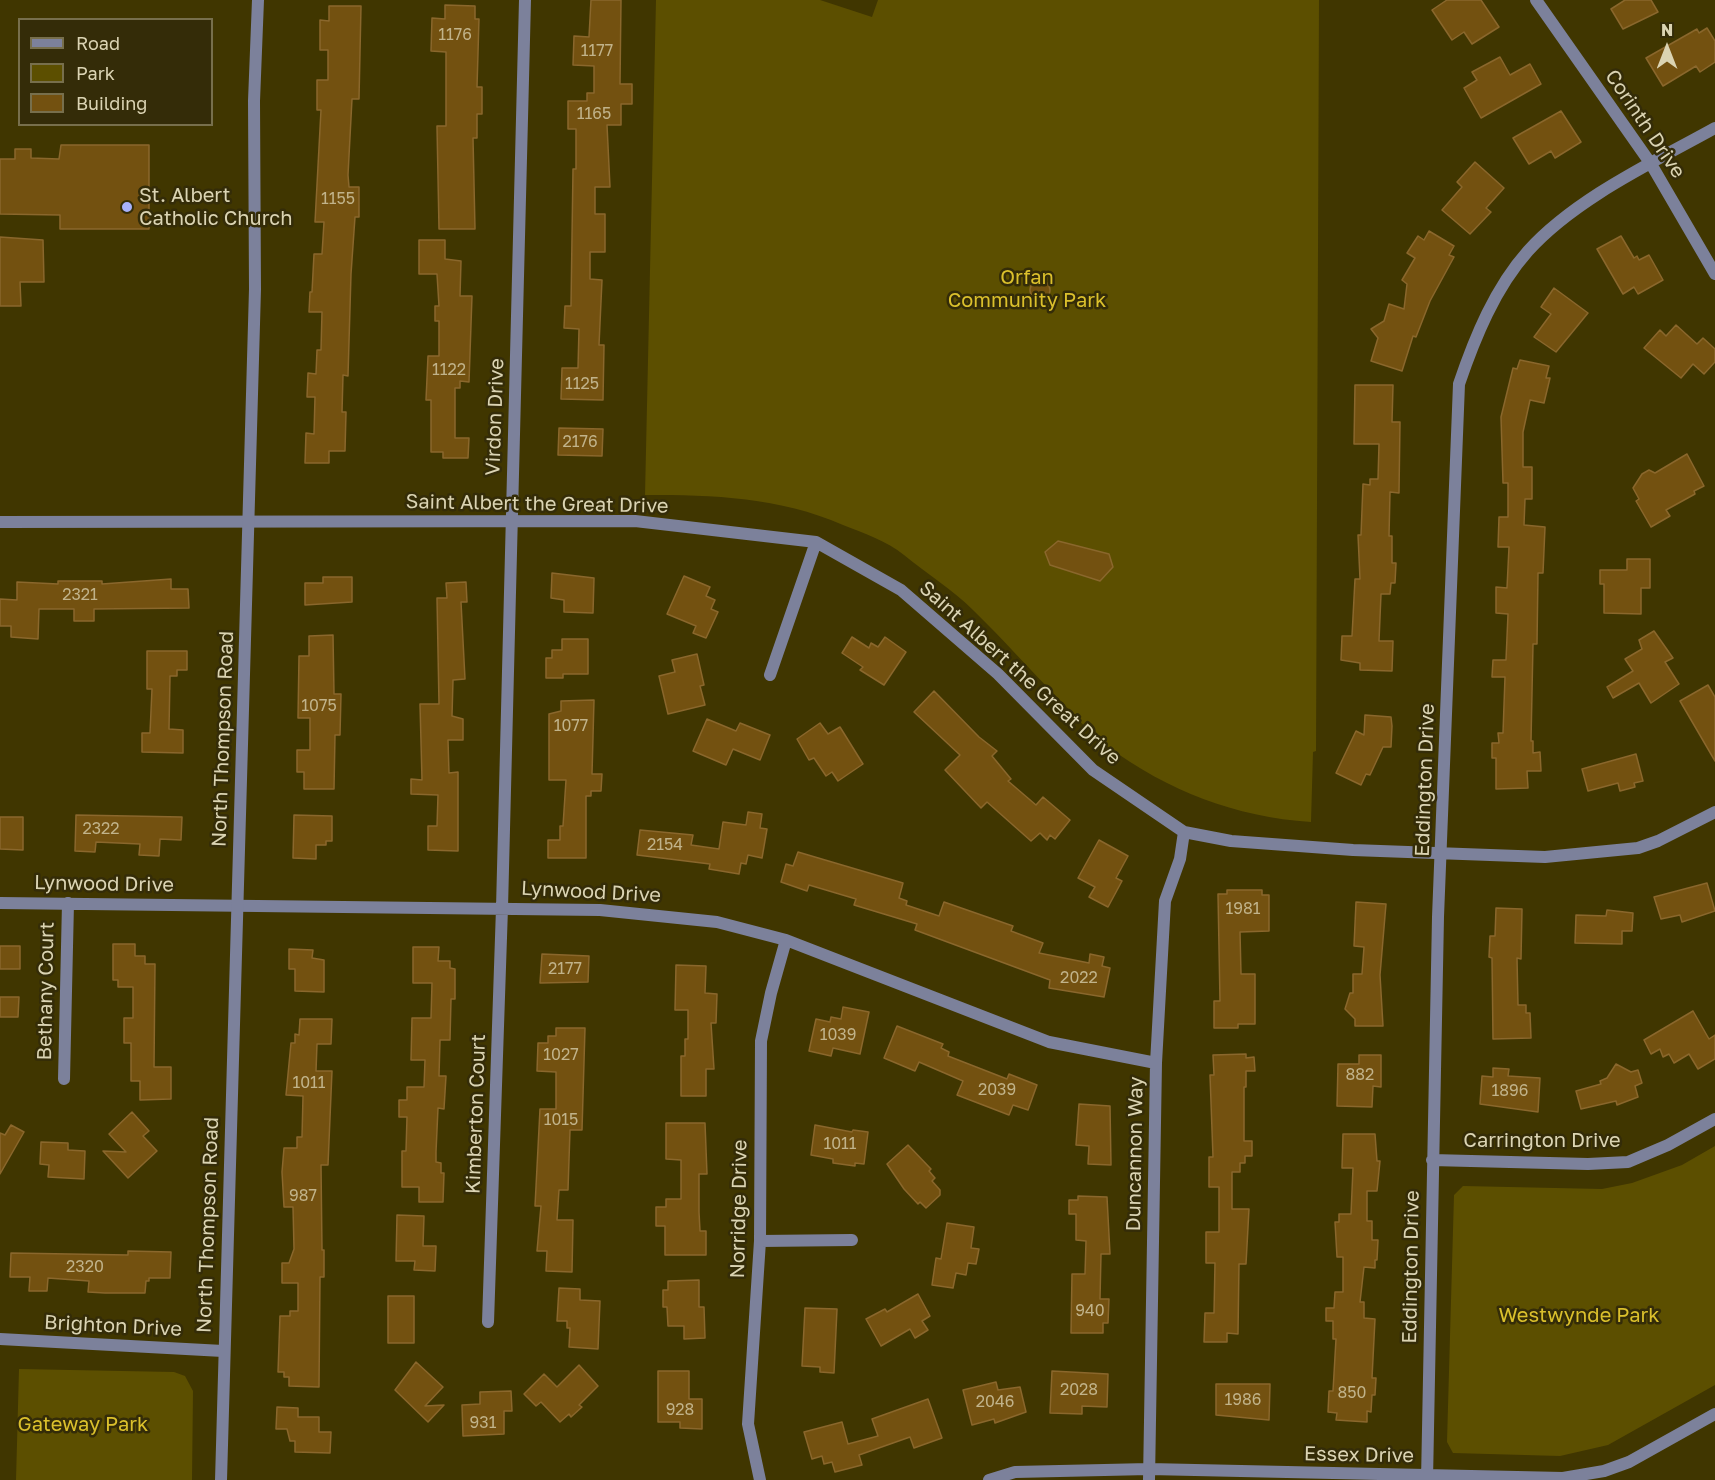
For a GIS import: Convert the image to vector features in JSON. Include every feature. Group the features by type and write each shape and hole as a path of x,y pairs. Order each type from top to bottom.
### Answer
{"street":[{"name":"North Thompson Road","path":"221,1480 249,521 258,0"},
{"name":"Virdon Drive","path":"502,908 525,0"},
{"name":"Corinth Drive","path":"1536,0 1651,164 1715,274"},
{"name":"Eddington Drive","path":"1427,1478 1432,1160 1441,852 1459,384 1470,350 1496,296 1528,251 1564,219 1651,164 1715,128"},
{"name":"Saint Albert the Great Drive","path":"0,522 635,521 816,542 901,590 998,674 1093,770 1184,832 1231,841 1278,845 1545,857 1621,850 1658,841 1715,812"},
{"path":"771,675 816,542"},
{"name":"Duncannon Way","path":"1149,1475 1156,1063 1165,901 1180,860 1184,832"},
{"name":"Lynwood Drive","path":"0,903 502,908 660,914 717,922 786,940 1049,1042 1156,1063"},
{"name":"Bethany Court","path":"64,1079 68,903"},
{"name":"Kimberton Court","path":"488,1322 502,908"},
{"name":"Norridge Drive","path":"760,1480 748,1424 760,1241 761,1041 786,940"},
{"name":"Carrington Drive","path":"1432,1160 1588,1164 1628,1162 1668,1145 1715,1119"},
{"path":"760,1241 852,1240"},
{"name":"Brighton Drive","path":"0,1339 223,1351"},
{"name":"Essex Drive","path":"989,1480 1015,1472 1550,1478 1604,1471 1646,1454 1715,1414"}],"green space":[{"name":"Orfan Community Park","path":"656,0 820,0 872,17 878,0 1319,0 1316,751 1313,752 1311,822 1229,808 1178,789 1130,762 1088,730 966,603 883,541 819,516 770,503 721,497 645,495"},
{"name":"Westwynde Park","path":"1715,1146 1715,1385 1608,1445 1560,1456 1453,1453 1447,1442 1454,1195 1463,1186 1602,1189 1632,1183 1682,1165"},
{"name":"Gateway Park","path":"19,1369 174,1372 185,1376 193,1391 192,1480 16,1480"}],"building":[{"path":"591,0 621,0 620,84 632,84 632,104 621,104 621,125 607,125 610,187 595,187 595,214 605,214 605,252 590,252 590,279 602,280 599,345 604,345 603,400 561,399 562,368 578,368 579,329 564,328 565,306 571,306 573,169 576,169 576,129 568,129 568,101 587,101 587,93 594,93 594,66 573,65 574,36 589,37"},
{"path":"1447,0 1481,0 1499,27 1472,44 1464,32 1452,40 1432,10"},
{"path":"1625,0 1651,0 1658,12 1623,29 1611,9"},
{"path":"445,5 475,6 475,19 479,19 477,87 482,87 482,114 477,114 477,138 473,138 475,229 439,229 437,126 446,126 446,52 431,51 432,18 445,19"},
{"path":"329,6 361,6 359,99 352,99 348,175 349,187 359,187 359,217 355,217 351,274 348,376 343,375 342,412 346,412 345,451 329,451 329,463 305,463 306,433 314,434 315,397 307,397 308,373 316,374 317,350 321,350 322,312 309,312 314,254 322,254 324,222 315,222 321,110 317,110 317,80 328,80 328,50 320,50 320,20 329,21"},
{"path":"1707,28 1715,41 1715,62 1700,72 1696,66 1663,86 1646,58 1697,29 1699,33"},
{"path":"1500,57 1510,75 1530,64 1541,84 1481,118 1464,88 1477,80 1472,72"},
{"path":"1561,111 1581,142 1555,158 1551,151 1529,164 1513,138"},
{"name":"St. Albert Catholic Church","path":"61,145 149,145 149,229 60,229 60,215 0,214 0,159 15,159 15,149 31,149 31,158 59,159"},
{"path":"1475,162 1504,188 1486,208 1491,212 1470,234 1442,210 1462,187 1457,182"},
{"path":"1429,231 1454,246 1449,255 1454,257 1430,301 1416,337 1413,336 1402,371 1371,361 1378,338 1371,329 1384,321 1389,304 1404,309 1407,284 1402,280 1415,258 1407,253 1418,236 1424,240"},
{"path":"1621,236 1634,258 1637,256 1639,260 1649,255 1663,280 1638,294 1634,287 1623,294 1597,249"},
{"path":"0,237 43,240 44,282 20,282 21,306 0,306"},
{"path":"419,240 445,240 445,259 461,261 460,296 472,296 469,382 460,381 460,388 455,388 455,438 469,438 468,458 443,458 443,452 431,452 431,400 426,400 428,356 439,356 439,321 435,321 435,306 439,306 437,274 419,274"},
{"path":"1040,280 1047,283 1050,290 1047,297 1040,300 1033,297 1030,290 1033,283"},
{"path":"1554,288 1588,313 1556,352 1534,337 1551,314 1541,307"},
{"path":"1676,325 1697,344 1703,338 1715,349 1715,362 1704,374 1693,364 1681,378 1644,348 1660,330 1666,336"},
{"path":"1520,360 1549,366 1546,378 1550,378 1544,403 1530,400 1523,432 1523,467 1532,467 1532,499 1525,499 1524,525 1545,527 1543,573 1538,573 1537,644 1533,644 1531,741 1533,741 1533,753 1540,752 1541,771 1527,771 1528,788 1496,789 1496,758 1492,758 1492,743 1499,743 1498,733 1503,733 1505,677 1492,677 1493,660 1506,660 1508,614 1496,613 1496,587 1507,588 1509,547 1498,547 1499,517 1508,517 1508,483 1503,483 1501,417 1513,368 1517,369"},
{"path":"1355,385 1393,385 1392,422 1400,422 1399,493 1390,492 1389,536 1392,536 1392,563 1396,563 1395,583 1391,583 1390,594 1381,594 1379,641 1393,641 1392,671 1360,670 1360,663 1341,660 1342,636 1352,636 1355,579 1360,579 1358,535 1361,535 1363,484 1370,485 1370,479 1378,479 1379,444 1354,444"},
{"path":"559,428 603,429 602,456 558,455"},
{"path":"1687,454 1704,486 1694,491 1695,494 1666,510 1670,516 1651,527 1636,501 1639,499 1633,488 1642,474 1649,470 1655,473"},
{"path":"1058,541 1109,554 1113,567 1100,581 1050,565 1045,552"},
{"path":"1627,559 1650,559 1650,588 1641,588 1641,614 1604,613 1604,584 1600,584 1600,570 1627,570"},
{"path":"552,573 594,578 593,613 564,612 564,600 551,598"},
{"path":"684,576 710,587 706,596 715,600 711,609 718,612 706,638 693,633 696,626 667,614"},
{"path":"323,577 352,577 352,602 305,605 305,583 323,583"},
{"path":"171,579 171,589 188,589 189,608 94,609 94,621 74,621 74,609 39,609 38,639 11,637 11,626 0,626 0,599 17,600 17,582 58,584 58,581 102,581 102,584"},
{"path":"466,582 467,602 461,602 465,679 453,680 452,716 463,719 463,740 448,740 449,773 458,772 458,851 428,850 428,826 437,826 438,795 411,794 411,779 422,780 420,704 439,704 437,598 447,598 446,583"},
{"path":"1654,631 1673,658 1665,662 1679,684 1651,703 1639,683 1613,698 1607,687 1633,671 1625,659 1642,649 1639,640"},
{"path":"333,635 334,694 341,694 340,735 335,735 334,789 304,789 304,772 297,772 297,750 310,750 310,718 298,718 299,656 309,656 309,636"},
{"path":"852,637 869,648 871,643 878,647 885,637 906,652 884,685 860,670 863,667 842,653"},
{"path":"562,639 588,639 588,674 563,674 563,678 546,678 546,658 552,658 552,650 562,650"},
{"path":"147,651 187,651 187,670 177,670 177,676 170,676 169,729 183,730 183,753 142,752 142,733 150,733 152,689 147,689"},
{"path":"697,654 704,685 700,686 705,705 668,714 659,676 675,672 672,660"},
{"path":"1708,685 1715,697 1715,761 1680,701"},
{"path":"934,691 979,737 997,751 992,756 1011,779 1008,781 1036,805 1043,797 1070,820 1055,839 1050,835 1047,840 1040,833 1031,841 987,802 981,808 945,770 960,755 914,712"},
{"path":"594,700 592,774 602,774 601,791 591,791 591,796 586,796 586,858 548,858 548,840 560,840 566,780 549,780 549,714 561,711 561,701"},
{"path":"1365,715 1391,717 1391,747 1383,747 1370,775 1366,774 1361,785 1336,773 1356,731 1364,735"},
{"path":"707,719 736,731 740,723 770,735 760,760 733,749 726,765 693,751"},
{"path":"820,723 828,734 840,727 863,764 838,781 832,772 826,776 814,758 809,760 797,739"},
{"path":"1636,754 1643,781 1634,783 1635,787 1620,791 1618,783 1588,791 1582,769"},
{"path":"748,812 762,814 760,828 767,829 762,858 748,855 746,864 741,863 739,874 709,869 710,864 637,855 640,830 693,835 691,845 719,849 723,822 746,825"},
{"path":"76,815 182,817 181,840 160,839 159,856 139,855 140,844 96,842 95,852 75,851"},
{"path":"294,815 332,816 332,841 326,841 326,845 316,845 316,859 293,858"},
{"path":"0,817 23,817 23,850 0,849"},
{"path":"1099,840 1128,856 1116,878 1122,881 1108,907 1089,897 1095,887 1078,878"},
{"path":"798,852 903,883 899,898 907,901 906,905 939,916 944,902 1013,926 1011,931 1043,943 1039,953 1089,963 1090,954 1104,957 1102,966 1110,968 1104,997 1049,988 1050,980 915,930 917,924 854,905 856,899 809,885 807,891 781,882 786,864 793,866"},
{"path":"1707,883 1715,911 1682,922 1680,915 1661,919 1654,897"},
{"path":"1227,890 1262,890 1262,895 1269,895 1269,931 1240,932 1241,974 1255,974 1255,1024 1238,1024 1238,1028 1214,1028 1214,1001 1220,1001 1218,894 1227,894"},
{"path":"1356,902 1386,904 1380,975 1383,1026 1355,1026 1355,1019 1345,1009 1350,993 1353,993 1353,974 1362,974 1364,947 1354,946"},
{"path":"1496,908 1522,909 1521,959 1517,958 1518,1005 1526,1005 1526,1013 1530,1013 1531,1038 1493,1039 1492,958 1489,957 1490,936 1495,936"},
{"path":"1607,910 1633,913 1632,931 1622,931 1622,944 1575,943 1576,915 1606,916"},
{"path":"113,944 135,944 135,956 145,956 145,964 155,964 154,1067 171,1067 171,1099 140,1100 140,1081 131,1081 131,1043 124,1043 124,1018 133,1018 133,987 118,987 118,980 113,980"},
{"path":"0,946 20,946 20,969 0,969"},
{"path":"413,947 439,947 438,961 450,961 450,968 455,969 455,999 451,999 450,1040 440,1040 439,1076 446,1076 444,1109 438,1108 436,1162 441,1163 441,1173 444,1173 443,1202 419,1202 419,1187 402,1187 402,1151 406,1151 407,1117 399,1117 399,1100 407,1100 407,1087 424,1087 425,1060 411,1060 412,1018 431,1018 432,983 413,983"},
{"path":"289,949 313,950 312,958 324,960 324,992 295,991 295,969 289,969"},
{"path":"542,954 589,956 588,982 540,983"},
{"path":"676,965 706,966 705,993 717,994 716,1023 711,1023 714,1069 706,1069 706,1096 681,1096 681,1056 685,1056 685,1039 688,1039 688,1010 675,1010"},
{"path":"0,997 19,997 18,1017 0,1017"},
{"path":"843,1007 869,1012 860,1054 833,1048 831,1056 809,1051 816,1019 830,1022 831,1017 841,1019"},
{"path":"1693,1011 1709,1039 1715,1035 1715,1059 1698,1069 1689,1054 1674,1063 1669,1054 1663,1057 1660,1049 1651,1054 1644,1040"},
{"path":"300,1019 332,1019 331,1044 317,1044 316,1071 332,1071 328,1165 321,1165 324,1277 320,1277 319,1387 289,1386 289,1377 284,1377 284,1372 278,1372 280,1316 290,1316 290,1311 298,1311 298,1283 282,1283 282,1263 289,1263 294,1249 293,1207 284,1207 282,1172 284,1148 297,1148 297,1137 302,1137 303,1096 286,1095 291,1043 295,1043 295,1034 299,1035"},
{"path":"897,1026 943,1044 941,1048 949,1052 948,1056 1007,1079 1009,1074 1037,1085 1028,1110 1013,1105 1009,1115 957,1095 963,1081 919,1062 915,1071 884,1058"},
{"path":"556,1028 585,1028 582,1130 570,1130 568,1190 559,1190 557,1220 573,1220 572,1272 546,1271 547,1251 537,1251 541,1206 535,1206 540,1109 556,1109 556,1072 537,1071 538,1043 548,1043 548,1036 556,1036"},
{"path":"1246,1054 1246,1058 1254,1057 1255,1071 1246,1071 1246,1087 1244,1087 1244,1141 1252,1141 1252,1156 1245,1156 1245,1163 1240,1163 1240,1172 1232,1172 1232,1209 1249,1209 1246,1264 1239,1264 1238,1334 1227,1333 1227,1342 1204,1342 1205,1313 1214,1313 1215,1263 1206,1263 1206,1232 1219,1232 1219,1187 1209,1187 1209,1157 1213,1157 1210,1075 1214,1075 1213,1055"},
{"path":"1359,1055 1381,1055 1381,1087 1373,1086 1372,1107 1337,1106 1338,1064 1359,1064"},
{"path":"1616,1064 1631,1072 1638,1070 1642,1083 1635,1086 1638,1097 1617,1105 1616,1101 1581,1109 1576,1091 1601,1084 1600,1081 1607,1078"},
{"path":"1493,1068 1509,1069 1508,1076 1540,1078 1538,1112 1480,1104 1482,1076 1493,1077"},
{"path":"1079,1104 1110,1106 1111,1165 1088,1164 1089,1146 1076,1145"},
{"path":"132,1112 149,1131 143,1136 157,1151 128,1178 103,1151 126,1152 109,1134"},
{"path":"666,1123 705,1123 707,1174 699,1174 699,1212 700,1231 706,1231 706,1255 665,1255 665,1226 656,1226 656,1207 666,1207 666,1199 681,1199 681,1160 666,1159"},
{"path":"11,1125 24,1132 0,1174 0,1133 5,1135"},
{"path":"815,1125 852,1132 853,1130 868,1132 864,1164 855,1163 855,1166 833,1163 833,1159 811,1155"},
{"path":"1343,1134 1375,1134 1377,1161 1380,1161 1377,1191 1367,1191 1367,1221 1372,1221 1372,1240 1378,1240 1377,1260 1375,1260 1375,1268 1364,1267 1360,1302 1364,1302 1364,1318 1375,1319 1372,1378 1376,1378 1375,1395 1372,1395 1371,1412 1367,1411 1367,1422 1336,1420 1337,1413 1328,1412 1329,1391 1333,1391 1336,1339 1333,1339 1333,1321 1326,1321 1326,1308 1334,1308 1335,1292 1343,1292 1343,1257 1337,1257 1335,1222 1339,1222 1339,1214 1351,1214 1353,1168 1342,1168"},
{"path":"41,1142 68,1143 68,1150 85,1151 84,1179 48,1177 49,1165 40,1164"},
{"path":"908,1145 931,1169 929,1171 935,1178 932,1181 940,1190 940,1195 926,1208 920,1202 918,1204 904,1189 887,1164"},
{"path":"1078,1196 1107,1197 1110,1254 1101,1254 1100,1299 1109,1299 1108,1323 1103,1323 1103,1333 1071,1333 1072,1274 1085,1274 1086,1241 1076,1240 1076,1214 1069,1214 1069,1200 1078,1200"},
{"path":"397,1215 424,1216 423,1246 436,1246 435,1271 414,1270 415,1261 396,1261"},
{"path":"947,1223 974,1227 971,1248 979,1249 976,1264 968,1263 966,1275 956,1273 953,1288 932,1285 936,1258 941,1259"},
{"path":"128,1251 171,1252 170,1278 149,1278 149,1281 146,1281 145,1293 105,1293 88,1292 89,1281 48,1278 47,1291 29,1291 30,1277 10,1277 11,1253 128,1255"},
{"path":"699,1280 699,1307 704,1307 705,1338 684,1339 684,1326 668,1326 667,1307 663,1307 663,1290 668,1290 668,1281"},
{"path":"559,1288 580,1289 580,1300 600,1301 598,1349 569,1347 570,1328 567,1328 567,1321 557,1321"},
{"path":"918,1294 930,1316 922,1321 928,1330 915,1338 910,1329 881,1346 866,1319 885,1309 887,1312"},
{"path":"388,1296 414,1296 414,1343 388,1343"},
{"path":"805,1308 837,1309 834,1373 820,1372 820,1367 802,1366"},
{"path":"416,1362 443,1387 425,1406 444,1405 428,1422 395,1390"},
{"path":"579,1365 598,1386 579,1405 582,1407 571,1417 569,1414 560,1422 541,1402 536,1406 524,1394 544,1374 557,1387"},
{"path":"658,1371 689,1371 689,1399 702,1399 702,1429 680,1428 680,1422 658,1422"},
{"path":"1052,1371 1108,1374 1107,1407 1082,1406 1082,1414 1050,1413"},
{"path":"996,1382 998,1390 1020,1387 1026,1412 995,1423 994,1419 972,1425 963,1390"},
{"path":"1216,1384 1270,1384 1269,1420 1216,1415"},
{"path":"511,1391 512,1411 504,1411 504,1434 463,1436 462,1405 480,1404 480,1392"},
{"path":"928,1399 942,1438 914,1448 910,1437 859,1455 862,1465 835,1472 832,1462 824,1464 822,1456 812,1459 804,1432 842,1422 848,1444 878,1436 872,1419"},
{"path":"277,1407 298,1408 298,1417 319,1417 319,1432 331,1432 330,1453 295,1452 295,1441 290,1441 287,1429 276,1429"}],"place":[{"name":"St. Albert Catholic Church","path":"127,207"}]}
